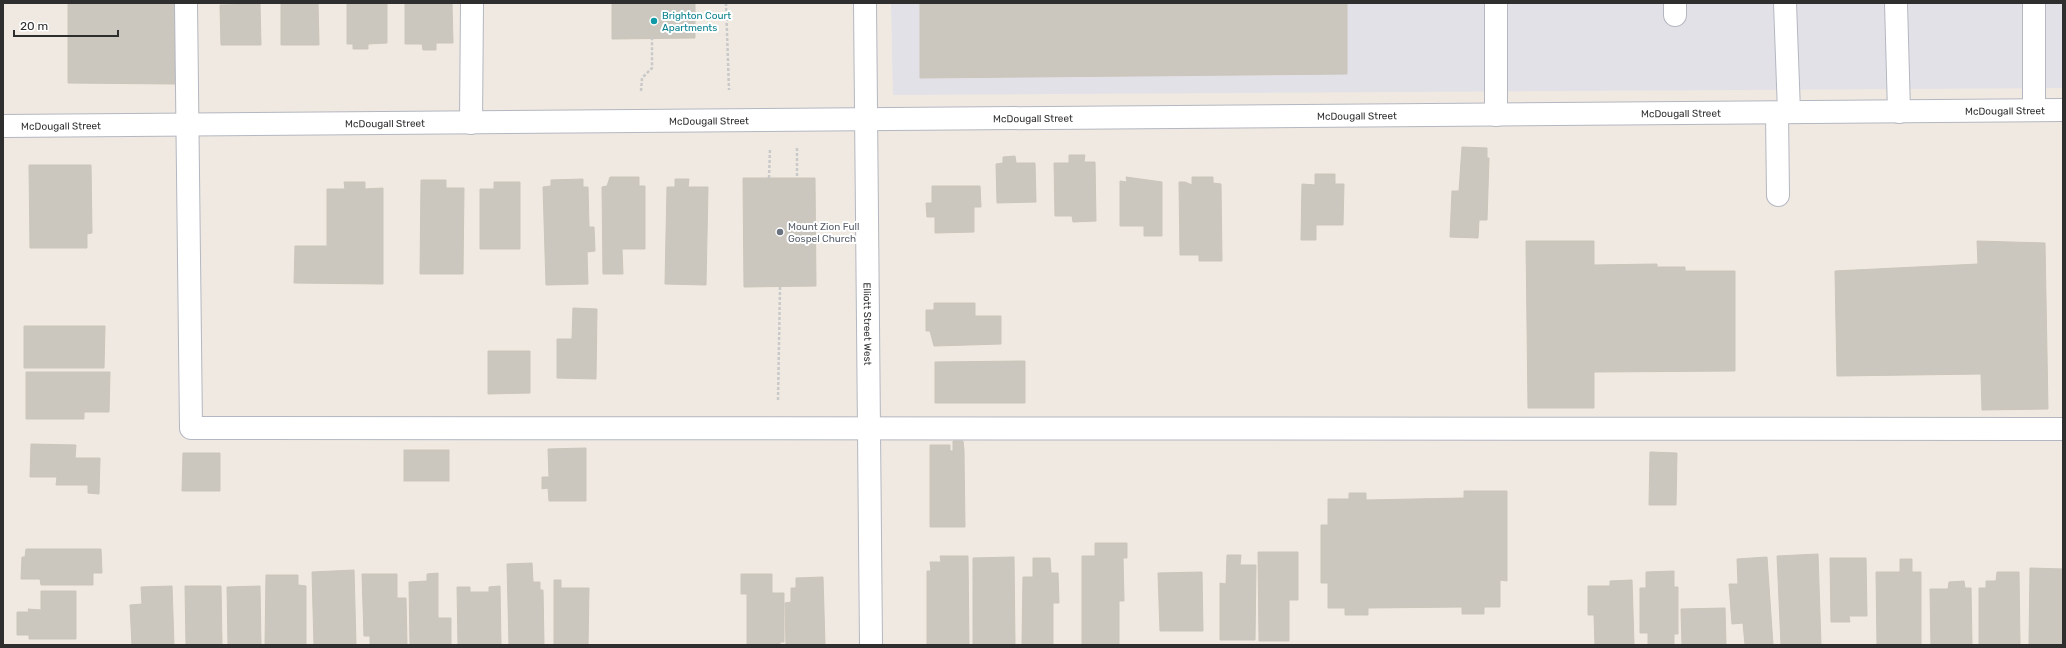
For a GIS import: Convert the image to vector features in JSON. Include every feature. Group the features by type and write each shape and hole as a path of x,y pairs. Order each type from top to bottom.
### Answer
{"street":[{"path":"186,3 191,428 2063,429"},
{"path":"471,123 472,3"},
{"name":"Elliott Street West","path":"865,3 871,645"},
{"path":"1496,3 1496,115"},
{"path":"1778,195 1783,113 1785,3"},
{"path":"1896,3 1899,112"},
{"path":"2034,3 2034,110"},
{"name":"McDougall Street","path":"3,126 2063,110"}],"path":[{"path":"726,3 729,94"},
{"path":"641,93 642,78 652,68 652,38"},
{"path":"769,178 770,146"},
{"path":"797,147 797,178"},
{"path":"778,428 780,286"}],"shaded area":[{"path":"891,3 2063,3 2063,88 893,95"}],"building":[{"path":"68,3 177,3 177,84 68,83"},
{"path":"281,3 318,3 319,45 281,45"},
{"path":"347,3 387,3 387,43 368,44 368,49 353,49 353,44 347,44"},
{"path":"452,3 453,43 436,43 436,50 423,50 422,44 405,44 405,4"},
{"name":"Brighton Court Apartments","path":"612,3 695,3 695,38 612,39"},
{"path":"920,3 1347,3 1347,74 920,78"},
{"path":"260,4 261,45 221,45 220,5"},
{"path":"1462,147 1487,148 1487,158 1489,158 1487,220 1479,220 1478,238 1450,237 1452,191 1459,191"},
{"path":"1069,155 1085,155 1084,162 1095,162 1096,221 1073,222 1072,216 1055,216 1054,163 1069,163"},
{"path":"1015,156 1016,163 1035,163 1036,202 997,203 996,164 1003,163 1003,157"},
{"path":"29,165 91,165 92,233 87,234 87,248 30,248"},
{"path":"1315,174 1335,174 1335,184 1344,184 1343,225 1316,225 1316,240 1301,240 1302,184 1315,185"},
{"path":"610,177 639,177 639,186 645,186 645,249 622,249 623,274 603,274 602,187 607,186"},
{"path":"1126,177 1162,182 1162,236 1144,236 1144,226 1120,226 1120,181 1127,182"},
{"path":"1192,177 1213,177 1213,183 1221,184 1222,261 1199,261 1199,255 1180,255 1179,182 1185,182 1192,185"},
{"name":"Mount Zion Full Gospel Church","path":"743,178 815,178 816,286 744,287"},
{"path":"583,179 583,187 588,187 589,227 594,227 595,251 587,252 588,284 546,285 543,187 551,186 551,180"},
{"path":"675,179 689,179 688,187 708,187 706,285 665,284 667,187 675,187"},
{"path":"421,180 446,180 446,188 464,188 463,274 420,274"},
{"path":"344,182 365,182 365,189 383,188 383,284 294,283 295,246 327,246 327,189 345,189"},
{"path":"494,182 520,182 520,249 480,249 480,189 494,189"},
{"path":"932,186 980,186 981,207 974,207 974,232 935,233 935,217 927,217 926,203 932,203"},
{"path":"1526,241 1594,241 1594,265 1657,264 1657,267 1685,267 1685,271 1735,271 1735,371 1594,372 1594,408 1528,408"},
{"path":"1977,241 2045,243 2048,409 1982,410 1981,374 1837,376 1835,271 1978,264"},
{"path":"934,303 975,303 975,316 1001,316 1001,344 934,346 930,331 926,331 926,310 934,310"},
{"path":"573,308 597,309 596,379 557,378 557,339 572,339"},
{"path":"24,326 105,326 104,368 24,368"},
{"path":"488,351 530,351 530,393 488,394"},
{"path":"1025,361 1025,403 935,403 935,362"},
{"path":"26,372 110,372 109,412 84,412 84,419 26,419"},
{"path":"953,441 963,441 965,527 930,527 930,445 950,445 950,451 953,451"},
{"path":"31,444 76,445 75,458 100,458 99,494 88,493 88,485 56,485 57,477 30,477"},
{"path":"586,448 586,501 549,501 548,488 542,489 542,477 549,477 548,449"},
{"path":"404,450 449,450 449,481 404,481"},
{"path":"1650,452 1677,453 1676,505 1649,505"},
{"path":"183,453 220,453 220,491 182,491"},
{"path":"1464,491 1507,491 1507,581 1500,580 1500,607 1484,607 1484,614 1462,614 1462,607 1368,608 1368,615 1345,615 1345,608 1328,608 1328,583 1321,583 1321,525 1328,525 1328,499 1349,499 1349,493 1366,493 1366,500 1464,498"},
{"path":"1095,543 1127,543 1127,558 1123,558 1124,601 1119,601 1119,645 1082,645 1082,556 1095,556"},
{"path":"26,549 101,549 102,573 93,573 93,585 41,585 40,579 21,579 22,557 25,557"},
{"path":"1258,552 1298,552 1298,600 1289,600 1289,641 1259,641"},
{"path":"1818,554 1821,645 1781,645 1777,556"},
{"path":"1227,555 1241,555 1240,565 1256,565 1255,640 1220,640 1220,583 1226,584"},
{"path":"940,556 968,556 969,645 927,645 927,571 931,571 930,562 941,562"},
{"path":"1014,557 1015,645 973,645 973,558"},
{"path":"1767,557 1773,645 1745,645 1743,623 1732,624 1729,584 1738,584 1737,559"},
{"path":"1033,558 1050,558 1051,573 1058,573 1059,603 1053,603 1053,645 1022,644 1023,577 1033,577"},
{"path":"1830,558 1866,558 1867,616 1849,616 1850,622 1831,622"},
{"path":"1900,559 1912,559 1912,572 1921,572 1921,645 1877,645 1876,572 1900,572"},
{"path":"532,563 533,582 540,582 540,590 543,590 544,645 509,645 507,564"},
{"path":"2030,568 2063,569 2063,645 2029,645"},
{"path":"354,570 356,645 314,645 312,572"},
{"path":"1674,571 1674,587 1678,587 1678,634 1674,634 1674,645 1648,645 1648,633 1640,633 1640,588 1646,588 1646,572"},
{"path":"1202,572 1203,631 1160,631 1158,573"},
{"path":"1997,572 2019,572 2020,645 1979,645 1979,588 1986,588 1986,581 1996,581"},
{"path":"438,573 438,618 451,618 451,645 410,645 409,582 427,581 427,574"},
{"path":"362,574 397,574 397,598 406,598 407,645 370,645 370,636 364,636"},
{"path":"741,574 772,574 772,593 784,593 784,642 780,642 780,645 747,645 747,594 741,594"},
{"path":"266,575 298,575 298,585 306,586 306,645 265,645"},
{"path":"823,577 825,645 786,645 785,603 791,602 791,588 796,588 796,578"},
{"path":"554,580 561,580 561,588 589,588 588,645 554,645"},
{"path":"1632,580 1634,645 1595,645 1594,615 1588,615 1588,586 1610,586 1610,581"},
{"path":"1964,581 1965,588 1971,588 1972,645 1931,645 1930,589 1948,589 1949,582"},
{"path":"172,586 174,645 132,645 130,605 142,604 141,587"},
{"path":"185,586 221,586 222,645 186,645"},
{"path":"260,586 261,645 228,645 227,587"},
{"path":"500,586 501,645 458,645 457,587 470,587 470,592 489,592 489,587"},
{"path":"41,591 76,591 76,639 29,639 29,635 17,635 17,612 29,612 28,609 41,610"},
{"path":"1725,608 1726,645 1682,645 1681,609"}],"place":[{"name":"Brighton Court Apartments","path":"654,21"},
{"name":"Mount Zion Full Gospel Church","path":"780,232"}]}
